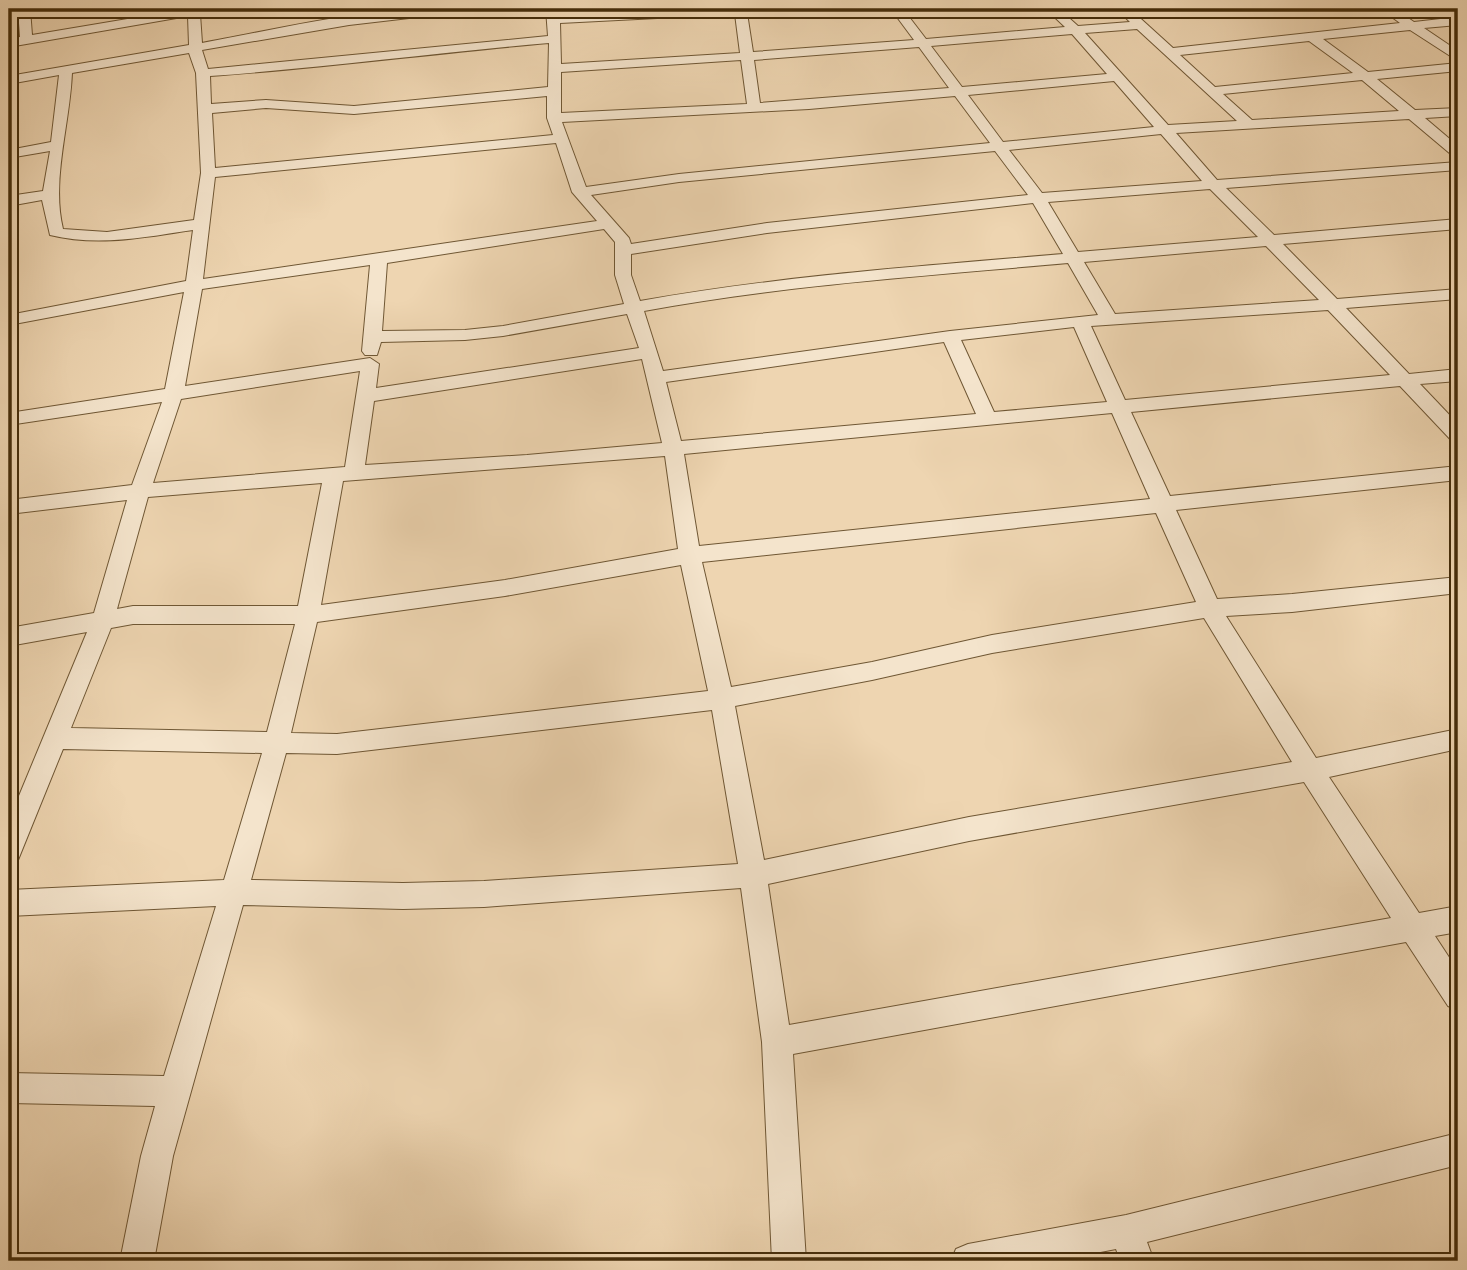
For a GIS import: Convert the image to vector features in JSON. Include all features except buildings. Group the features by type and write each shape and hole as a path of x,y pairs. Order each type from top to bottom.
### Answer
{"street":[{"path":"9,10 17,9"},
{"path":"24,9 26,40"},
{"path":"9,43 199,9 196,47 203,73 208,173 194,285 174,393 140,491 103,620 9,851"},
{"path":"9,80 349,20 452,9"},
{"path":"740,9 754,106"},
{"path":"751,9 553,15 553,91 558,128 579,192 623,241 623,275 649,352 673,447 690,555 722,699 754,875 777,1042 789,1261"},
{"path":"897,9 1038,198 1109,319"},
{"path":"1052,9 1077,32 1213,184 1458,435"},
{"path":"1123,9 1248,124"},
{"path":"1387,9 1458,57"},
{"path":"1170,52 1458,21"},
{"path":"555,68 923,44 1140,25"},
{"path":"1312,37 1365,76 1458,153"},
{"path":"203,73 555,39"},
{"path":"1213,91 1458,67"},
{"path":"66,71 59,145 50,194 50,208 56,232 64,235 135,233 201,224"},
{"path":"208,173 754,106 809,105 1115,77"},
{"path":"205,109 266,104 354,110 553,91"},
{"path":"579,192 690,176 1163,130 1458,112"},
{"path":"9,155 59,145"},
{"path":"624,250 755,229 1038,198 1458,166"},
{"path":"9,201 50,194"},
{"path":"9,320 194,285 609,224"},
{"path":"372,337 465,335 503,331 743,288 1458,224"},
{"path":"136,1261 157,1156 174,1091 235,892 366,396 379,259"},
{"path":"656,378 950,335 1080,321 1458,294"},
{"path":"1080,321 1210,608 1310,770 1458,996"},
{"path":"950,335 987,418"},
{"path":"366,396 649,352"},
{"path":"9,419 370,364"},
{"path":"9,507 140,491 527,462 1458,375"},
{"path":"9,637 103,620 160,614 308,615 505,588 690,555 1458,473"},
{"path":"55,738 337,744 722,699 873,671 992,644 1210,608 1292,603 1458,586"},
{"path":"9,903 235,892 403,896 470,894 754,875 969,829 1310,770 1458,738"},
{"path":"777,1042 1416,929 1458,919"},
{"path":"9,1088 174,1091"},
{"path":"968,1261 1126,1231 1187,1213 1458,1149"},
{"path":"1126,1231 1138,1261"}]}
